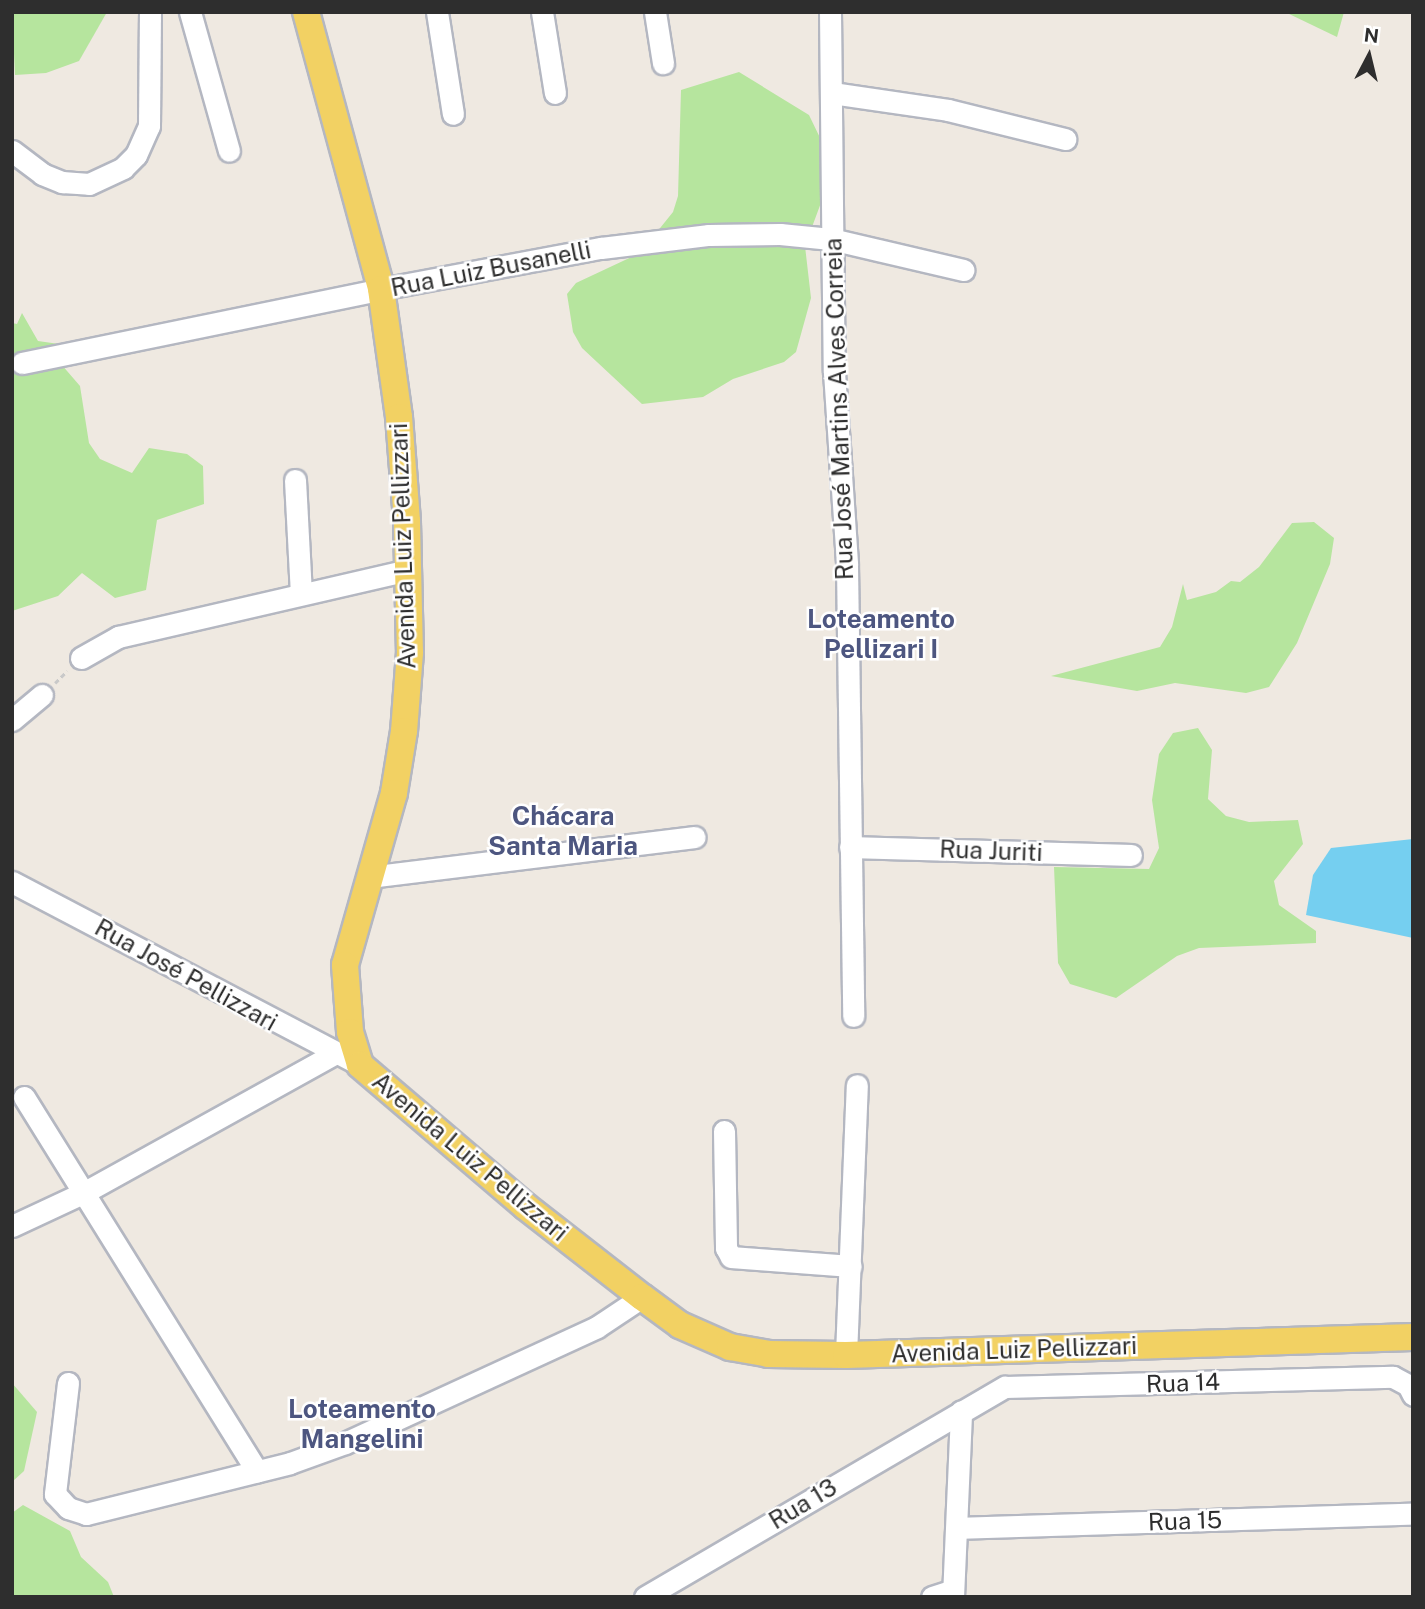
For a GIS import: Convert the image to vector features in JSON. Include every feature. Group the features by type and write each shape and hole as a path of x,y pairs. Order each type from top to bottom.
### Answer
{"main road":[{"name":"Avenida Luiz Pellizzari","path":"306,12 382,289 400,430 409,570 404,731 394,793 345,965 350,1032 360,1065 525,1206 642,1297 680,1325 730,1347 768,1354 846,1355 1413,1337"}],"street":[{"path":"12,150 42,174 62,183 89,184 123,168 140,149 149,126 150,12"},
{"path":"190,12 229,151"},
{"path":"437,12 453,114"},
{"path":"542,12 555,93"},
{"path":"655,12 663,63"},
{"name":"Rua José Martins Alves Correia","path":"830,12 831,239 847,565 853,1016"},
{"path":"832,93 948,110 1065,139"},
{"name":"Rua Luiz Busanelli","path":"22,363 382,289 601,248 709,235 780,233 831,239 963,270"},
{"path":"295,481 301,594"},
{"path":"80,657 118,638 409,570"},
{"path":"12,720 42,695"},
{"path":"369,877 695,837"},
{"name":"Rua Juriti","path":"850,847 1131,855"},
{"name":"Rua José Pellizzari","path":"12,882 334,1054 360,1065"},
{"path":"12,1226 85,1192 334,1054"},
{"path":"846,1355 857,1085"},
{"path":"24,1097 257,1472"},
{"path":"724,1130 726,1248 731,1257 851,1266"},
{"path":"68,1383 54,1480 55,1494 68,1508 86,1514 257,1472 396,1422 597,1327 642,1297"},
{"name":"Rua 14","path":"961,1411 1004,1387 1392,1377 1410,1390"},
{"path":"932,1597 953,1593 961,1411"},
{"name":"Rua 13","path":"645,1597 961,1411"},
{"name":"Rua 15","path":"957,1528 1413,1514"}],"path":[{"path":"42,695 80,657"}],"green space":[{"path":"12,12 107,12 79,61 46,73 15,75"},
{"path":"1285,12 1344,12 1337,37"},
{"path":"739,72 809,115 823,144 822,200 805,246 811,298 796,352 784,362 733,379 703,397 642,404 582,348 573,332 567,294 576,283 640,253 673,212 678,196 681,90"},
{"path":"22,313 38,341 59,344 61,364 80,386 89,443 100,459 132,473 149,448 187,454 203,466 204,504 157,520 146,590 115,598 82,573 58,596 12,611 12,323 17,324"},
{"path":"1314,522 1334,538 1330,564 1297,643 1269,687 1246,693 1175,683 1137,691 1051,676 1160,647 1172,627 1183,584 1187,600 1216,592 1231,581 1240,582 1259,567 1292,523"},
{"path":"1198,728 1212,750 1208,799 1226,816 1249,822 1298,820 1303,844 1274,881 1279,905 1316,931 1316,943 1199,948 1177,956 1116,998 1070,984 1058,963 1054,867 1149,869 1159,848 1152,800 1159,754 1173,733"},
{"path":"12,1383 37,1412 24,1471 12,1482"},
{"path":"23,1505 70,1531 81,1557 108,1582 114,1597 12,1597 12,1513"}],"water":[{"path":"1413,839 1413,938 1306,915 1313,875 1331,848"}],"district":[{"name":"Loteamento Pellizari I","path":"881,634"},
{"name":"Chácara Santa Maria","path":"563,831"},
{"name":"Loteamento Mangelini","path":"362,1424"}]}
